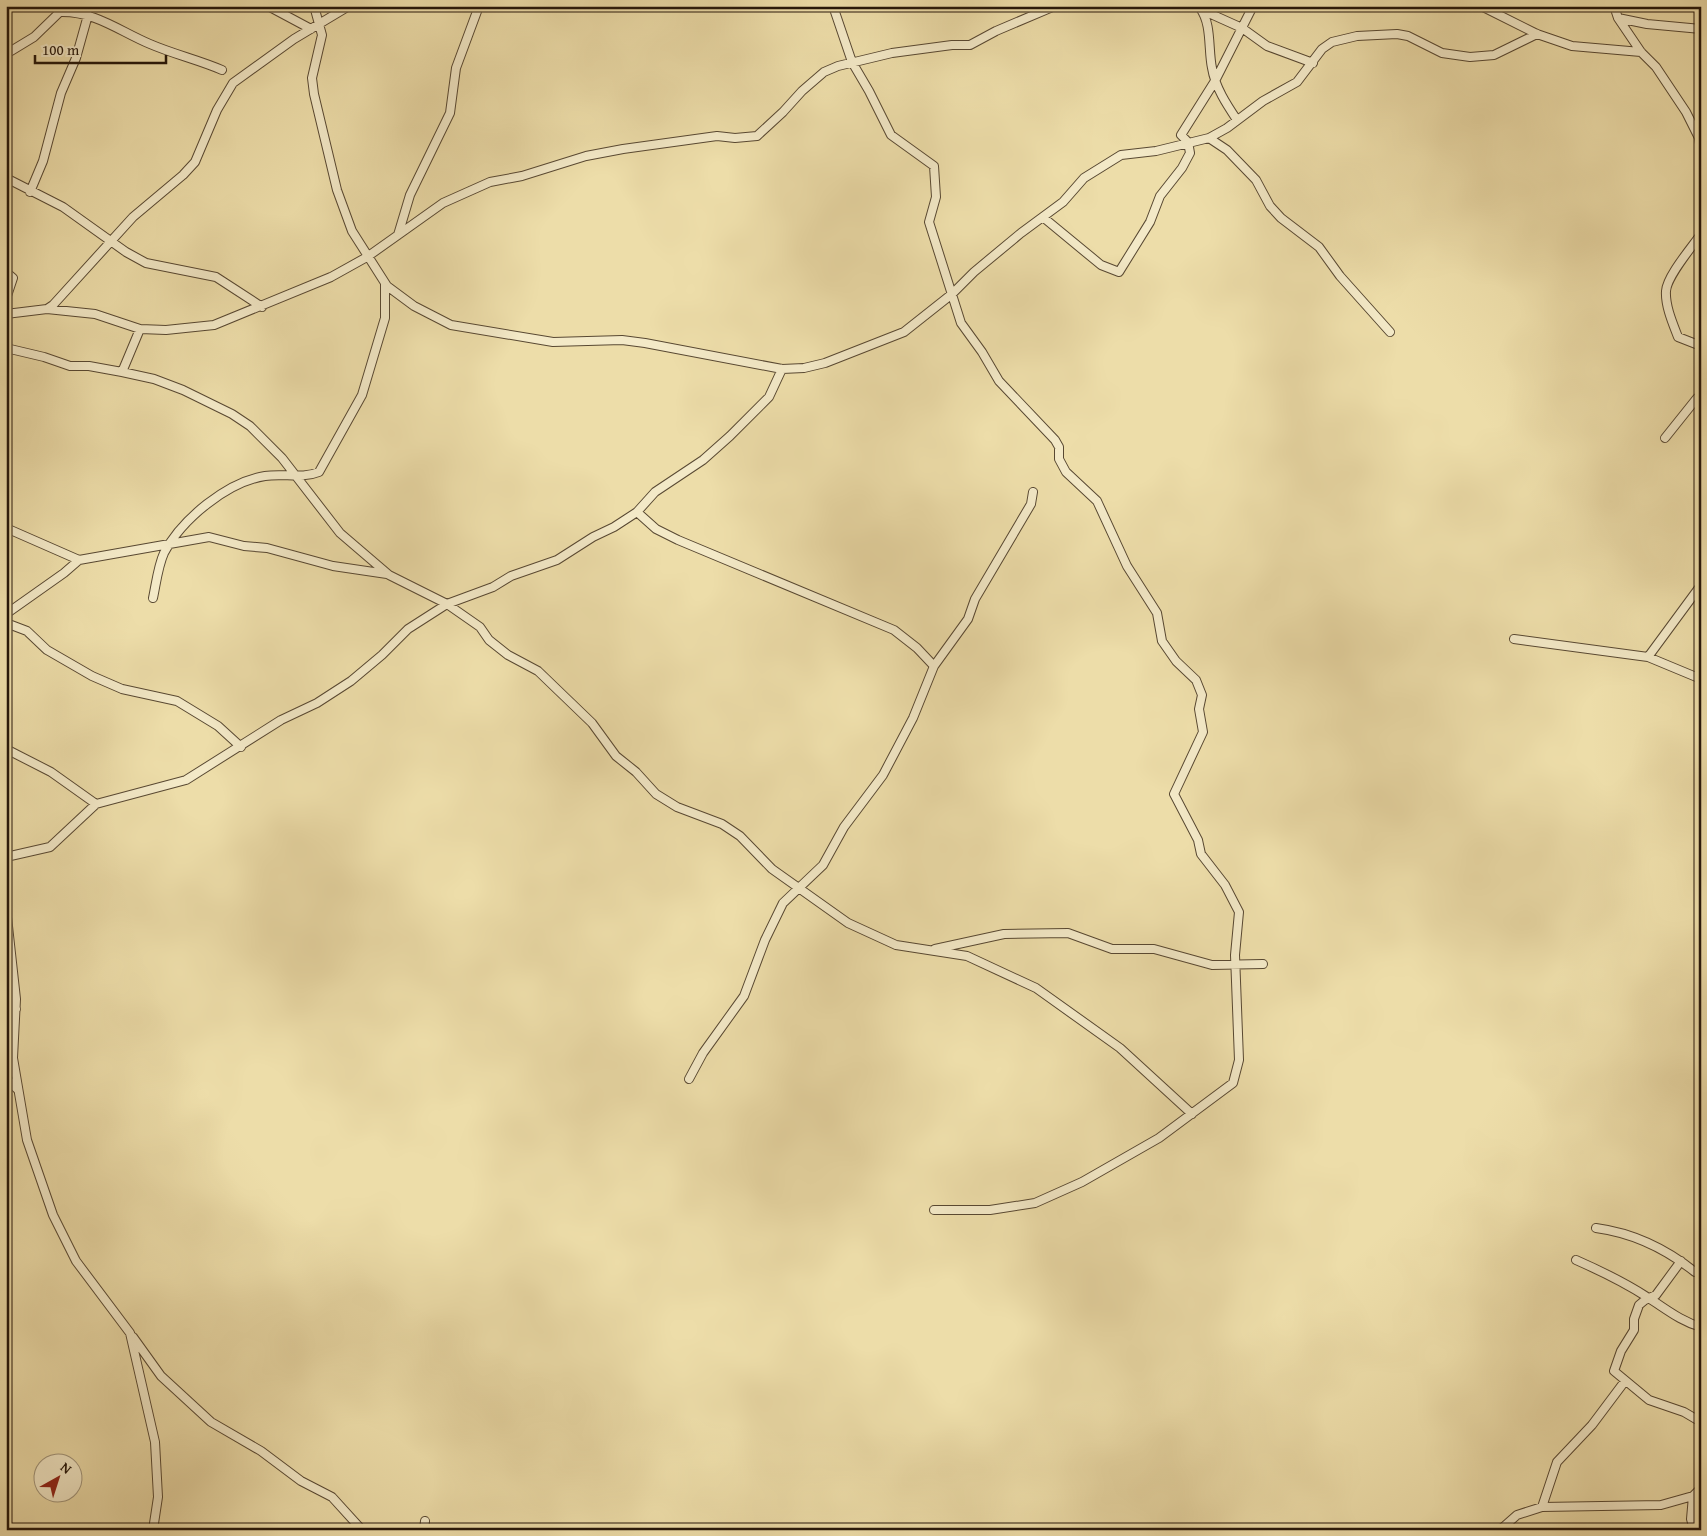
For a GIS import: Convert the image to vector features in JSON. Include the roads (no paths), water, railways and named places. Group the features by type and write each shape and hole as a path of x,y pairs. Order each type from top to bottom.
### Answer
{"street":[{"path":"268,6 311,29"},
{"path":"314,6 322,35 312,78 336,190 352,231 385,284 414,306 452,325 553,342 622,340 646,343 782,369 804,368 824,363 904,332 952,294 1014,238 1044,218 1063,202 1084,178 1121,155 1156,151 1209,138 1263,101 1297,82 1322,49 1332,42 1357,36 1397,34 1408,36 1442,53 1470,57 1494,55 1537,34"},
{"path":"47,309 63,296 133,216 183,175 195,162 217,110 233,83 266,58 349,6"},
{"path":"398,235 410,195 450,114 456,68 480,6"},
{"path":"833,6 852,62 891,135 934,166 936,197 930,222 961,323 982,352 999,381 1055,440 1059,458 1066,472 1097,501 1127,566 1157,613 1162,641 1176,661 1196,680 1202,695 1199,710 1203,732 1174,794 1198,840 1201,854 1225,885 1238,912 1235,965 1239,1060 1233,1084 1159,1138 1082,1182 1035,1203 990,1210 934,1210"},
{"path":"6,314 47,309 95,314 140,329 166,330 214,325 262,307 331,277 367,257 443,203 490,182 522,176 586,156 623,149 717,136 735,138 757,136 824,72 852,62 892,53 952,45 970,45 996,31 1055,6"},
{"path":"1044,218 1101,265 1119,272 1150,222 1160,196 1182,168 1190,152 1188,142 1181,135 1215,81 1253,6"},
{"path":"1480,6 1537,34 1587,48 1641,52"},
{"path":"1614,6 1618,18 1641,52 1656,67 1686,112 1699,138 1701,150"},
{"path":"1202,7 1242,28 1267,46 1313,63"},
{"path":"1202,7 1215,81 1227,106 1237,120"},
{"path":"6,54 34,37 63,9 104,20 151,45 222,70"},
{"path":"30,192 43,161 61,93 76,58 88,15"},
{"path":"1618,18 1646,24 1701,29"},
{"path":"1209,138 1227,150 1256,180 1270,206 1281,218 1319,247 1340,276 1390,332"},
{"path":"6,178 30,192 63,207 112,242 146,263 216,277 262,307"},
{"path":"1701,234 1668,282 1666,292 1671,319 1678,337 1701,346"},
{"path":"6,272 13,278 6,299"},
{"path":"153,598 163,555 200,509 247,481 266,476 312,475 319,472 362,394 385,318 385,284"},
{"path":"122,372 140,329"},
{"path":"6,348 44,357 70,366 89,366 154,379 176,387 232,414 264,437 296,475 340,533 389,575 447,604 480,627 489,640 508,655 538,671 592,724 616,756 636,772 656,794 677,807 722,824 740,836 772,869 848,923 896,945 967,956 1036,988 1120,1048 1192,1114"},
{"path":"6,857 50,847 96,804 186,780 281,720 317,703 351,681 408,629 447,604 493,587 511,576 557,560 636,512 655,492 703,460 752,415 769,397 782,369"},
{"path":"1665,438 1697,398 1701,398"},
{"path":"689,1079 703,1053 738,1008 783,903 829,856 844,827 883,775 913,718 934,666 968,619 975,599 1031,504 1033,492"},
{"path":"636,512 656,529 678,540 894,630 917,648 934,666"},
{"path":"6,528 80,560"},
{"path":"6,614 80,560 170,545 209,536 244,546 267,548 333,566 389,575"},
{"path":"1648,657 1701,585"},
{"path":"6,623 26,631 47,650 92,676 122,689 177,701 218,726 241,747"},
{"path":"1514,639 1648,657 1701,678"},
{"path":"6,748 51,772 96,804"},
{"path":"6,908 16,1009 13,1058 27,1140 53,1215 85,1275 130,1333 160,1376 211,1422 260,1450 301,1481 332,1497 362,1530"},
{"path":"928,951 1004,934 1068,933 1112,949 1154,949 1212,965 1263,964"},
{"path":"6,998 16,1009"},
{"path":"6,1078 17,1089"},
{"path":"1596,1228 1621,1232 1654,1244 1695,1272 1701,1270"},
{"path":"1576,1260 1613,1275 1661,1308 1690,1324 1701,1327"},
{"path":"1681,1261 1676,1270 1650,1299 1645,1300 1639,1305 1634,1319 1634,1330 1621,1351 1614,1371 1648,1400 1684,1412 1701,1422"},
{"path":"130,1333 155,1442 158,1497 153,1530"},
{"path":"1542,1507 1557,1462 1592,1425 1625,1381"},
{"path":"1500,1530 1517,1515 1542,1507 1661,1505 1693,1496 1701,1488"},
{"path":"1693,1496 1691,1519 1694,1530"}]}
